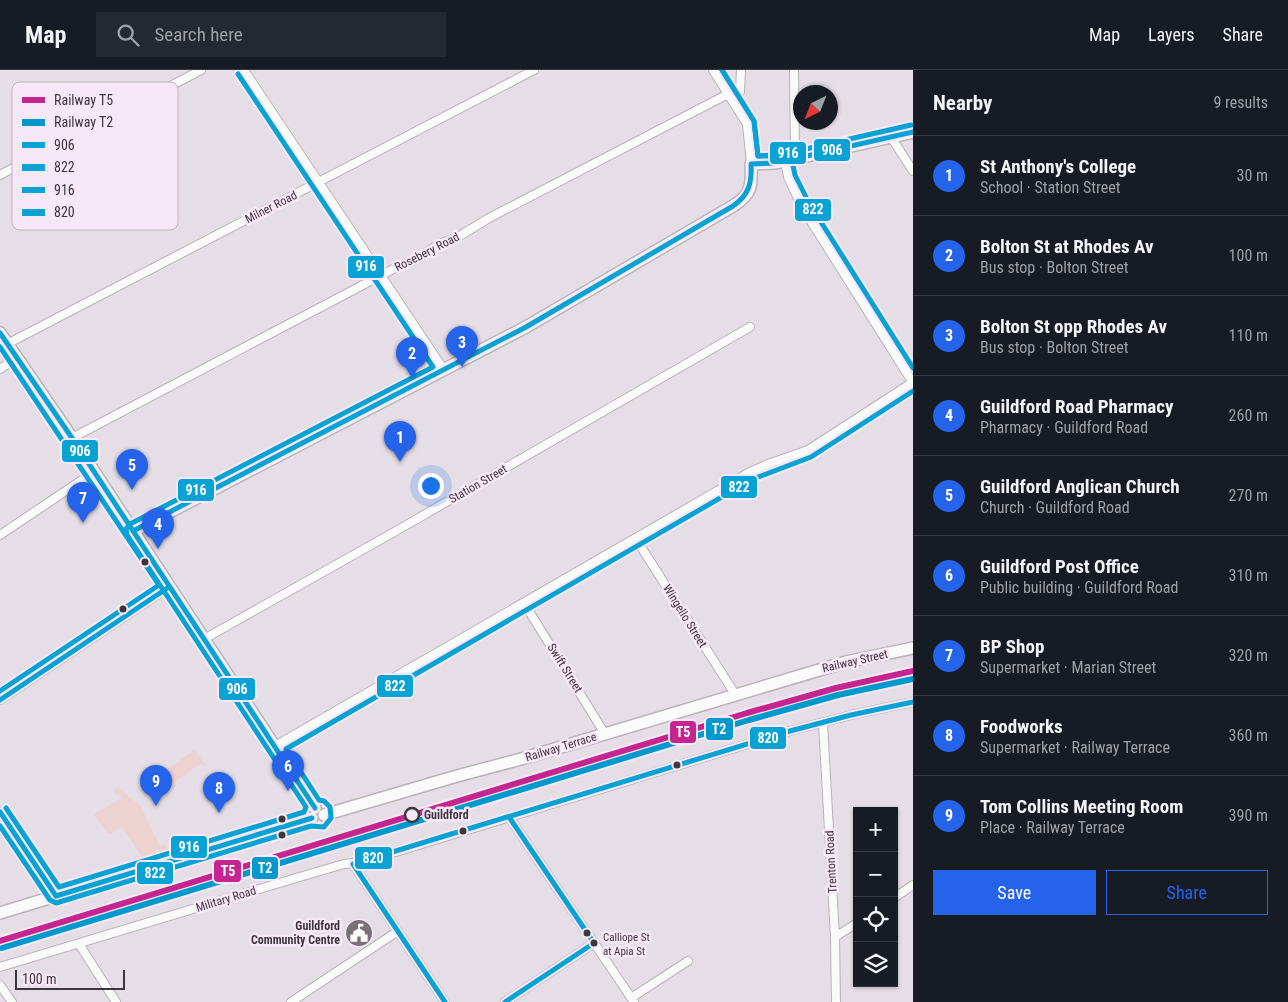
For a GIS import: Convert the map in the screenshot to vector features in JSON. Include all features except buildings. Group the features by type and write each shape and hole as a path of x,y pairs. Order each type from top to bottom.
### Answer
{"street":[{"path":"178,82 201,70"},
{"path":"244,70 444,370"},
{"name":"Milner Road","path":"7,344 534,70"},
{"path":"133,531 526,327 744,198 750,189 752,181 748,124 713,70"},
{"path":"730,97 740,92 741,70"},
{"path":"275,746 750,472 808,450 913,382 802,207 781,161 794,70"},
{"name":"Rosebery Road","path":"72,438 380,276 417,259 439,244 458,237 489,218 730,97"},
{"path":"751,164 781,161 913,132"},
{"path":"891,137 913,171"},
{"path":"0,175 12,169"},
{"name":"Station Street","path":"204,639 750,327"},
{"path":"0,333 72,438 317,813"},
{"path":"0,369 17,358"},
{"path":"0,534 94,472"},
{"name":"Wingello Street","path":"636,539 735,694"},
{"path":"0,700 170,587"},
{"name":"Swift Street","path":"524,603 605,734"},
{"name":"Railway Street","path":"797,676 846,662 913,648"},
{"name":"Railway Terrace","path":"0,913 317,813 605,734 797,676"},
{"name":"Military Road","path":"0,967 344,864 354,864 790,731 851,715 913,702"},
{"name":"Trenton Road","path":"823,723 835,937 836,1002"},
{"path":"0,812 56,896"},
{"path":"509,817 632,1000 688,961"},
{"path":"354,864 445,1002"},
{"path":"895,897 913,885"},
{"path":"835,937 853,926"},
{"path":"290,1002 398,931"},
{"path":"505,1002 594,943"},
{"path":"79,944 116,1002"},
{"path":"0,985 12,1002"}],"shaded area":[{"path":"195,750 206,766 200,764 173,783 177,787 160,785 152,779"},
{"path":"116,787 140,805 160,846 164,844 168,850 143,858 122,827 109,834 94,815 121,798 114,791"}],"rail line":[{"name":"T5","path":"0,941 747,713 836,688 913,671"},
{"name":"T2","path":"2,948 749,720 838,695 913,679"}],"transit line":[{"name":"822","path":"722,70 754,121 758,156 785,154 791,156 795,175 809,203 913,368"},
{"name":"916","path":"722,70 754,121 758,156 775,156 911,125"},
{"name":"916","path":"6,808 59,887 304,812 306,807 127,535 126,529 130,524 433,367 238,74"},
{"name":"906","path":"751,164 776,163 913,132"},
{"name":"906","path":"133,531 526,327 733,206 746,193 750,183 751,164"},
{"name":"906","path":"0,333 72,438 315,808"},
{"name":"822","path":"0,347 159,585 0,691"},
{"name":"822","path":"0,826 50,900 56,903 311,826 324,827 331,818 330,807 324,801 319,800 286,749 753,479 811,457 913,391"},
{"name":"906","path":"0,700 169,587"},
{"name":"820","path":"445,1002 353,864 790,731 851,715 913,702"},
{"name":"906","path":"0,812 56,896"},
{"name":"820","path":"505,1002 594,943 509,817"},
{"name":"906","path":"56,896 312,818"}],"place":[{"name":"Bolton St opp Rhodes Av","path":"462,367"},
{"name":"Bolton St at Rhodes Av","path":"412,378"},
{"name":"St Anthony's College","path":"400,462"},
{"name":"Guildford Anglican Church","path":"132,490"},
{"name":"BP Shop","path":"83,523"},
{"name":"Guildford Road Pharmacy","path":"158,549"},
{"name":"Guildford Post Office","path":"288,791"},
{"name":"Tom Collins Meeting Room","path":"156,806"},
{"name":"Foodworks","path":"219,813"},
{"name":"Guildford","path":"412,815"},
{"name":"Guildford Community Centre","path":"359,933"},
{"name":"Calliope St at Apia St","path":"594,943"}]}
